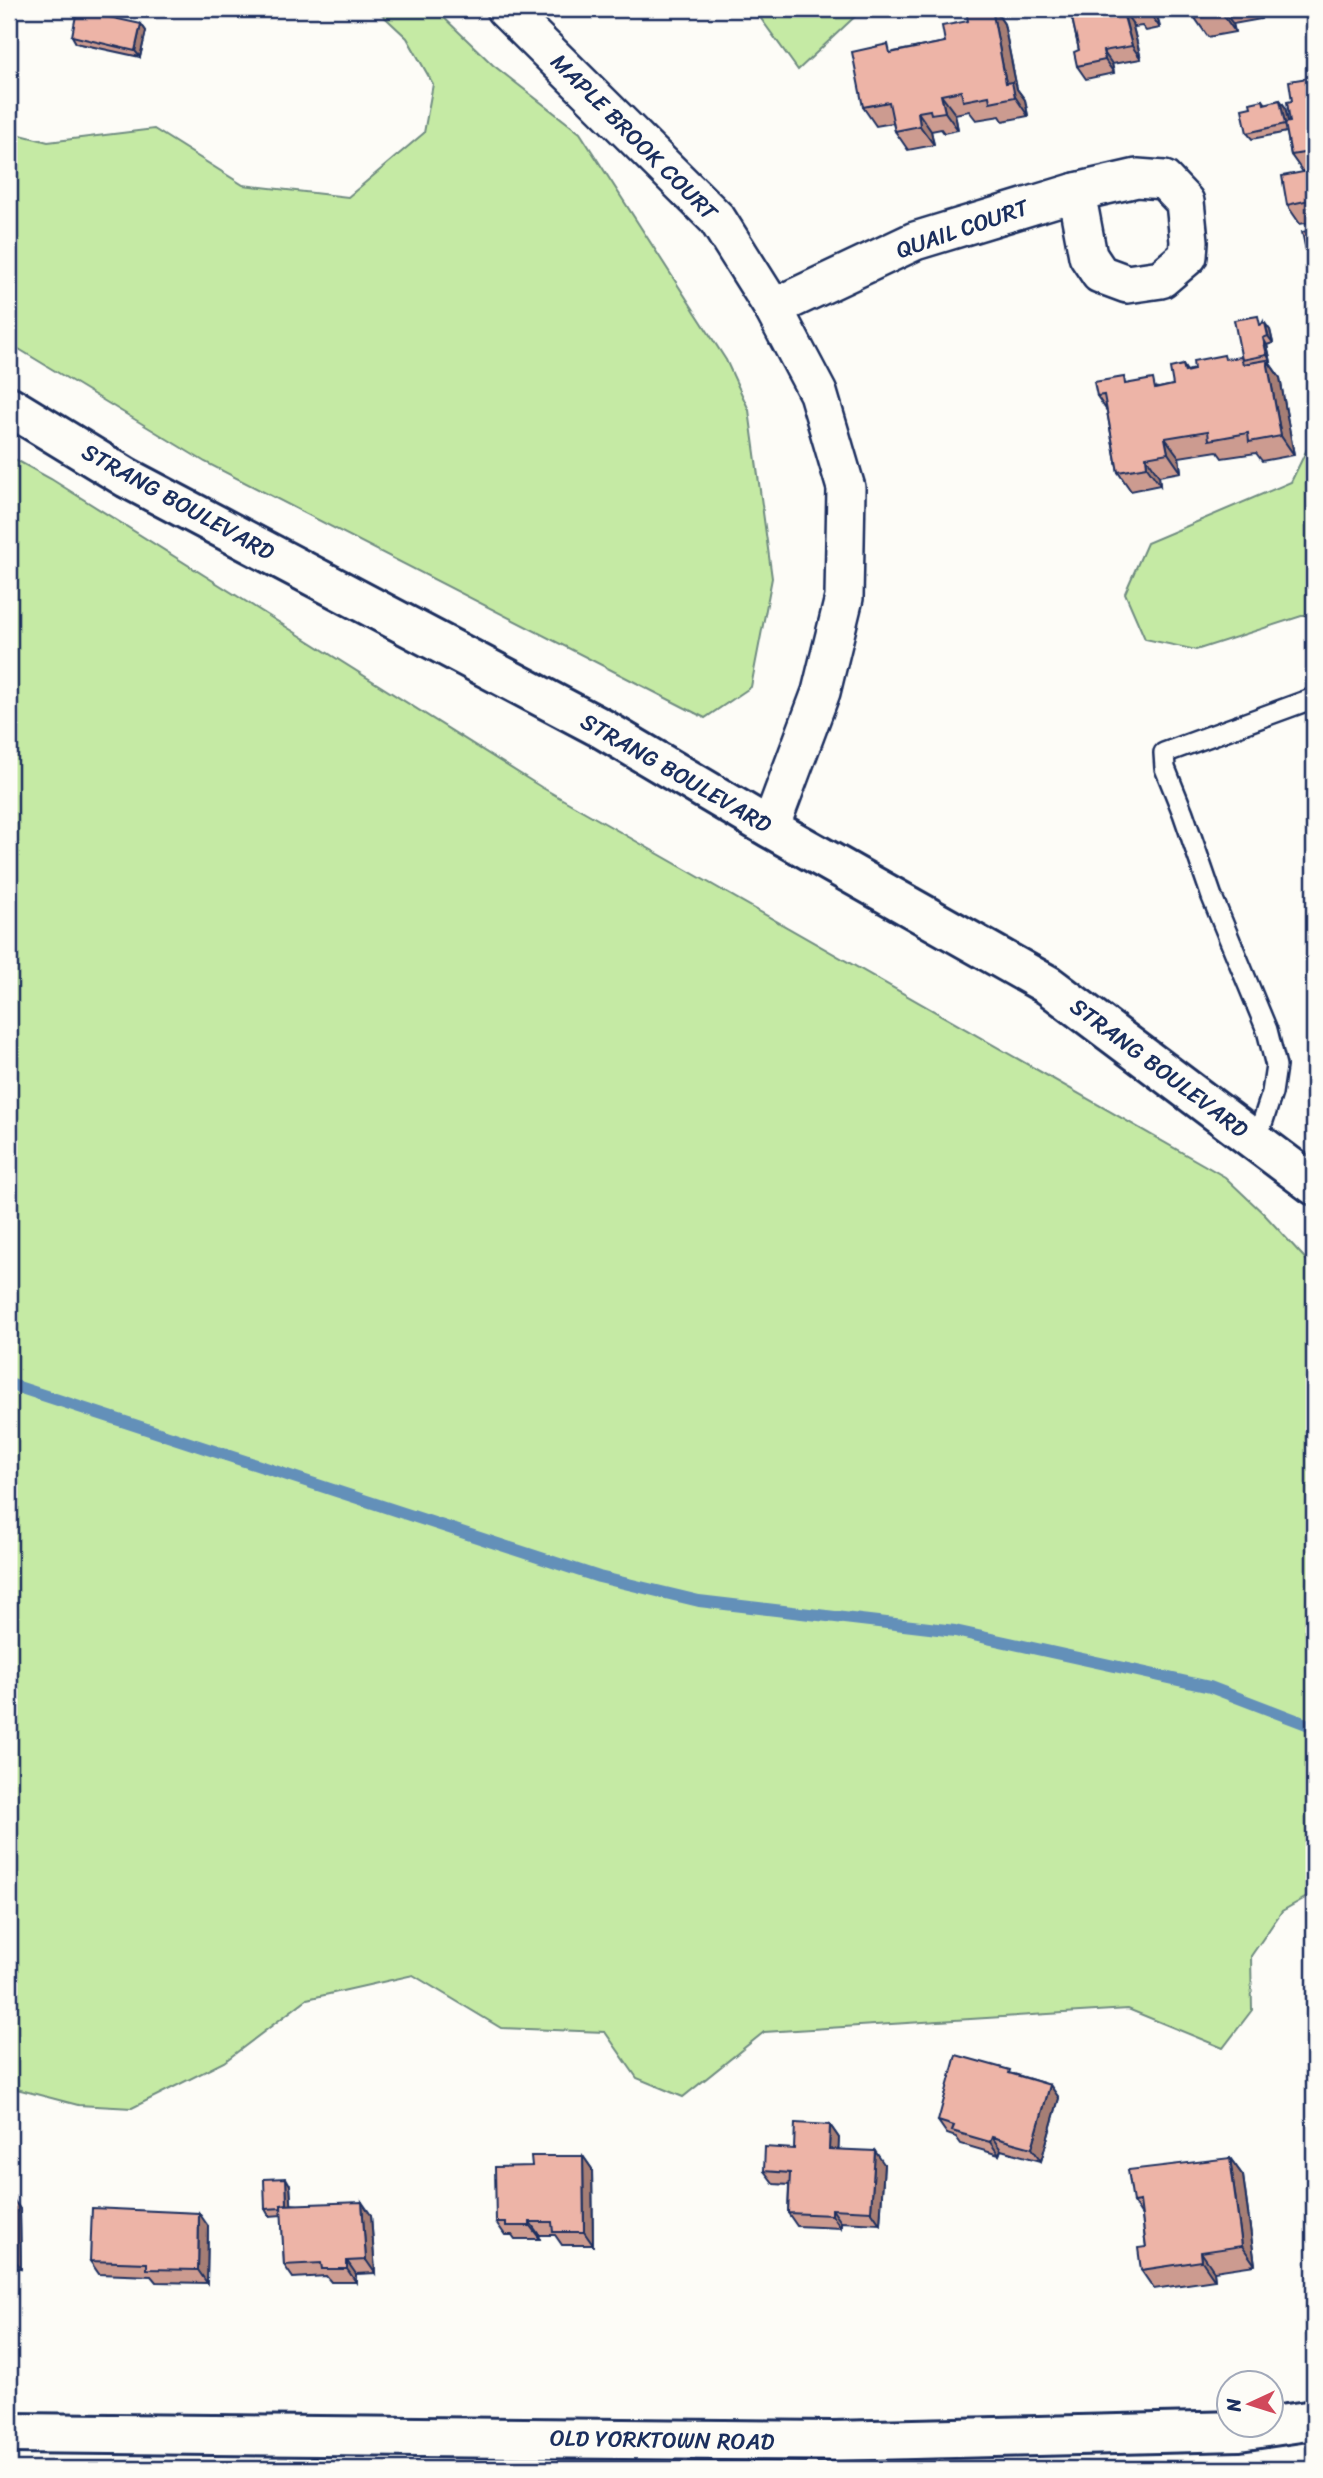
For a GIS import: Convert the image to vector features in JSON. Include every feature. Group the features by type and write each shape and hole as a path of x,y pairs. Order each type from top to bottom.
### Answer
{"street":[{"name":"MAPLE BROOK COURT","path":"505,9 717,219 773,309 817,393 846,488 844,598 821,692 770,828"},
{"name":"QUAIL COURT","path":"773,309 915,241 1076,192"},
{"name":"STRANG BOULEVARD","path":"9,406 127,478 601,728 770,828 1048,985 1314,1185"},
{"name":"OLD YORKTOWN ROAD","path":"9,2433 832,2441 1239,2431 1314,2420"}],"lane":[{"path":"1256,1142 1272,1093 1276,1066 1267,1030 1212,897 1165,768 1164,753 1314,698"}],"green space":[{"path":"376,9 435,9 493,65 580,133 726,360 749,410 772,578 751,687 705,718 205,462 9,343 9,132 48,142 154,129 243,185 348,197 424,133 433,84 407,38"},
{"path":"754,9 863,9 798,70"},
{"path":"1314,435 1314,612 1196,650 1145,639 1125,593 1147,543 1291,482"},
{"path":"9,456 51,479 541,787 1225,1177 1313,1267 1314,1893 1282,1911 1251,1956 1252,2010 1223,2048 1128,2009 764,2032 683,2097 637,2078 605,2032 501,2028 413,1975 307,1999 224,2062 132,2108 78,2105 9,2087"}],"building":[{"path":"992,9 1006,83 1012,82 1015,97 990,102 989,96 963,101 961,91 941,95 945,112 918,112 920,126 895,131 889,102 863,107 852,52 888,44 890,53 945,42 942,26 968,21 966,10"},
{"path":"1070,9 1122,9 1132,46 1103,51 1105,60 1077,66 1074,52 1079,50"},
{"path":"1193,9 1221,9 1222,13 1195,18"},
{"path":"77,10 141,24 135,51 72,36"},
{"path":"1314,77 1314,170 1310,152 1291,155 1285,123 1290,122 1287,102 1292,101 1289,81"},
{"path":"1263,100 1264,104 1280,100 1285,124 1247,133 1242,109 1251,107 1250,103"},
{"path":"1314,170 1314,199 1287,205 1282,176"},
{"path":"1314,206 1314,259 1308,260 1302,232 1313,230 1308,208"},
{"path":"1258,316 1260,325 1265,323 1268,336 1263,338 1267,355 1242,360 1234,320"},
{"path":"1224,355 1225,359 1241,357 1243,364 1267,360 1281,436 1249,442 1248,433 1209,440 1208,431 1165,438 1168,453 1146,457 1147,467 1118,472 1104,395 1097,396 1094,382 1124,377 1125,384 1153,379 1155,389 1173,385 1170,368 1183,365 1185,372 1194,370 1193,361"},
{"path":"956,2055 1010,2070 1009,2073 1050,2085 1032,2148 992,2137 990,2142 952,2131 954,2126 938,2121"},
{"path":"795,2123 830,2125 829,2149 875,2151 871,2211 832,2209 832,2215 788,2213 790,2173 764,2171 765,2147 794,2149"},
{"path":"531,2156 583,2156 584,2232 553,2232 552,2222 506,2226 506,2222 496,2222 495,2167 532,2166"},
{"path":"1230,2158 1242,2246 1201,2252 1202,2261 1141,2270 1138,2248 1146,2247 1140,2201 1133,2202 1128,2170"},
{"path":"286,2178 287,2204 281,2205 282,2208 265,2209 264,2179"},
{"path":"11,2196 11,2255 9,2255"},
{"path":"362,2202 366,2260 347,2261 347,2269 322,2269 321,2263 284,2265 281,2205"},
{"path":"92,2208 199,2213 198,2270 147,2269 147,2263 90,2261"}],"waterway":[{"path":"9,1384 599,1577 699,1601 955,1631 1210,1687 1314,1727"}]}
